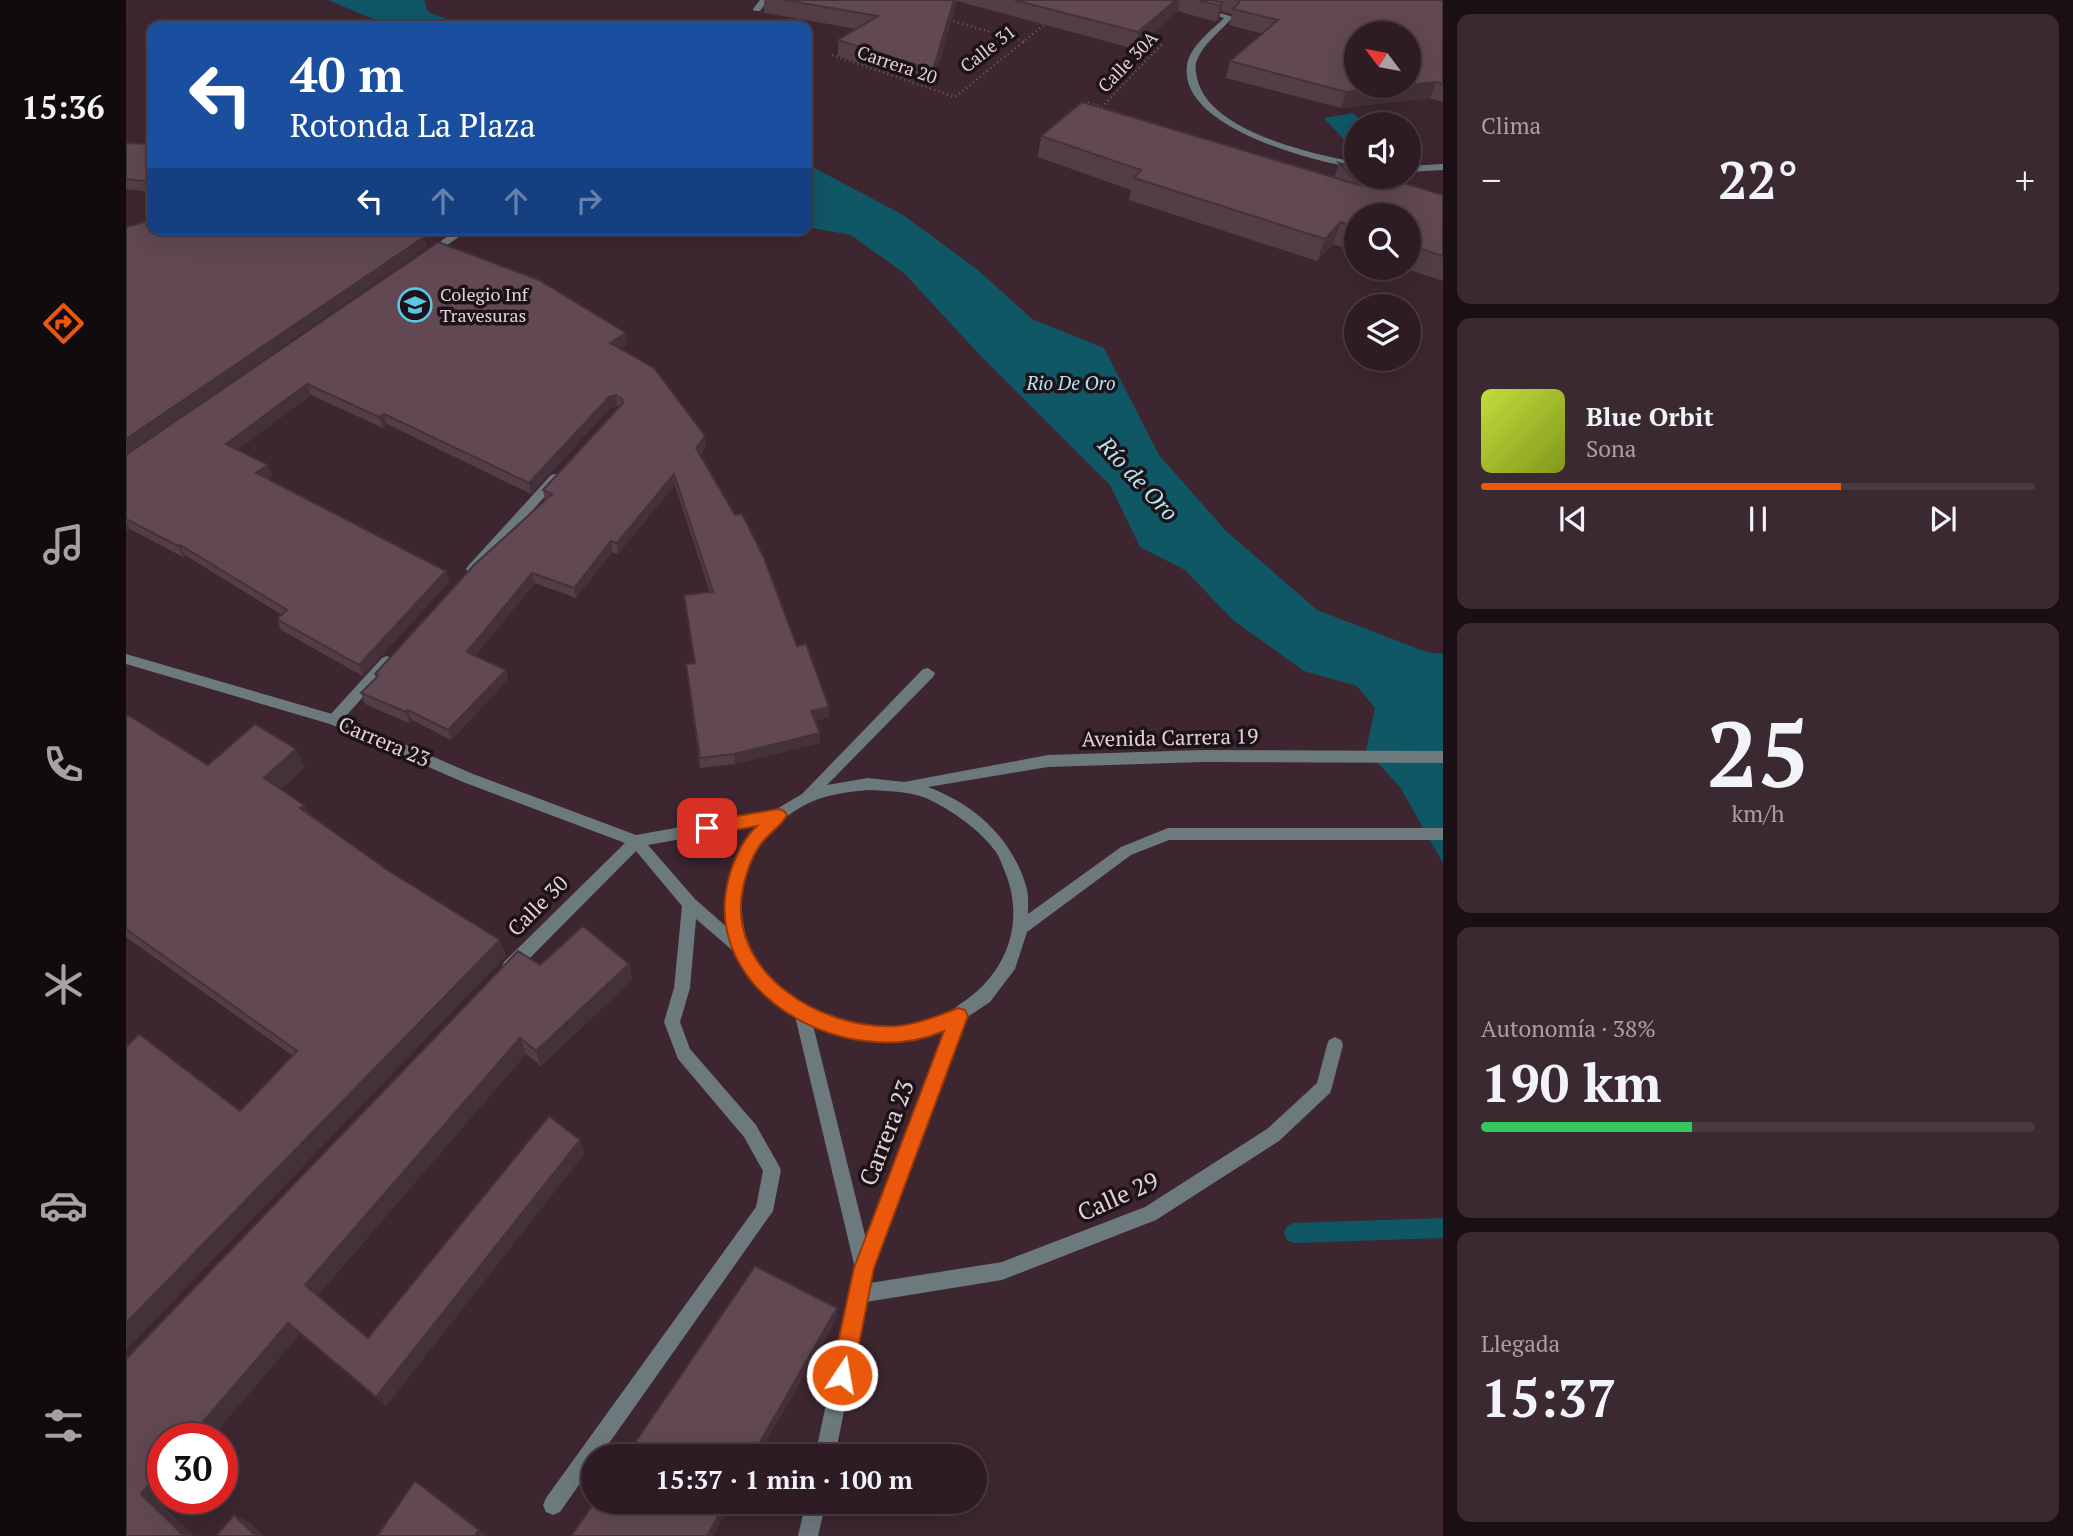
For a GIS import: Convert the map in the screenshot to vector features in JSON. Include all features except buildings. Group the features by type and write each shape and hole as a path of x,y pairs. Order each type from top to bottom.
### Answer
{"street":[{"path":"757,9 764,0"},
{"path":"1169,0 1229,17 1203,45 1191,65 1193,88 1209,106 1235,125 1271,143 1312,157 1344,163"},
{"path":"1421,168 1443,167"},
{"path":"419,260 456,235"},
{"path":"465,577 568,464"},
{"path":"334,720 399,649"},
{"name":"Carrera 23","path":"126,659 334,720 468,778 636,841 690,904 743,951"},
{"path":"805,799 928,673"},
{"name":"Avenida Carrera 19","path":"900,787 1048,761 1202,756 1443,757"},
{"path":"868,784 900,787 930,794 957,807 981,824 1001,846 1015,871 1022,899 1022,927 1016,952 1003,977 984,998 959,1016 930,1028 898,1034 864,1034 832,1026 802,1013 778,996 758,975 743,951 734,921 734,891 742,862 757,836 779,815 805,799 836,788 868,784"},
{"path":"636,841 779,815"},
{"path":"1022,927 1126,851 1168,834 1443,834"},
{"name":"Calle 30","path":"501,976 636,841"},
{"path":"553,1504 764,1212 772,1170 750,1131 684,1054 672,1022 682,988 690,904"},
{"name":"Carrera 23","path":"802,1013 864,1268"},
{"name":"Carrera 23","path":"828,1444 864,1268 959,1016"},
{"name":"Calle 29","path":"859,1294 1002,1271 1150,1214 1273,1136 1324,1087 1335,1045"},
{"path":"808,1536 813,1514"}],"path":[{"name":"Calle 30A","path":"1079,112 1088,103 1102,107 1197,8"},
{"name":"Calle 31","path":"955,97 1057,15"},
{"path":"941,18 1026,42"},
{"name":"Carrera 20","path":"842,49 832,55 955,97"}],"water":[{"path":"328,0 424,0 428,12 452,21 378,21"},
{"path":"1344,115 1344,139 1324,118"},
{"name":"Rio De Oro","path":"812,167 903,215 978,270 1032,319 1104,348 1159,455 1225,530 1317,610 1426,652 1443,654 1443,863 1400,787 1366,750 1375,708 1357,686 1304,671 1233,620 1185,570 1140,547 1110,485 978,353 904,273 851,235 812,228"}],"waterway":[{"path":"1294,1233 1443,1228"}],"place":[{"name":"Colegio Inf Travesuras","path":"415,305"}],"route":[{"path":"707,828 779,815 757,836 742,862 734,891 734,921 743,951 758,975 778,996 802,1013 832,1026 864,1034 898,1034 930,1028 959,1016 864,1268 842,1375"}],"water label":[{"name":"Río de Oro","path":"1138,479"}]}
